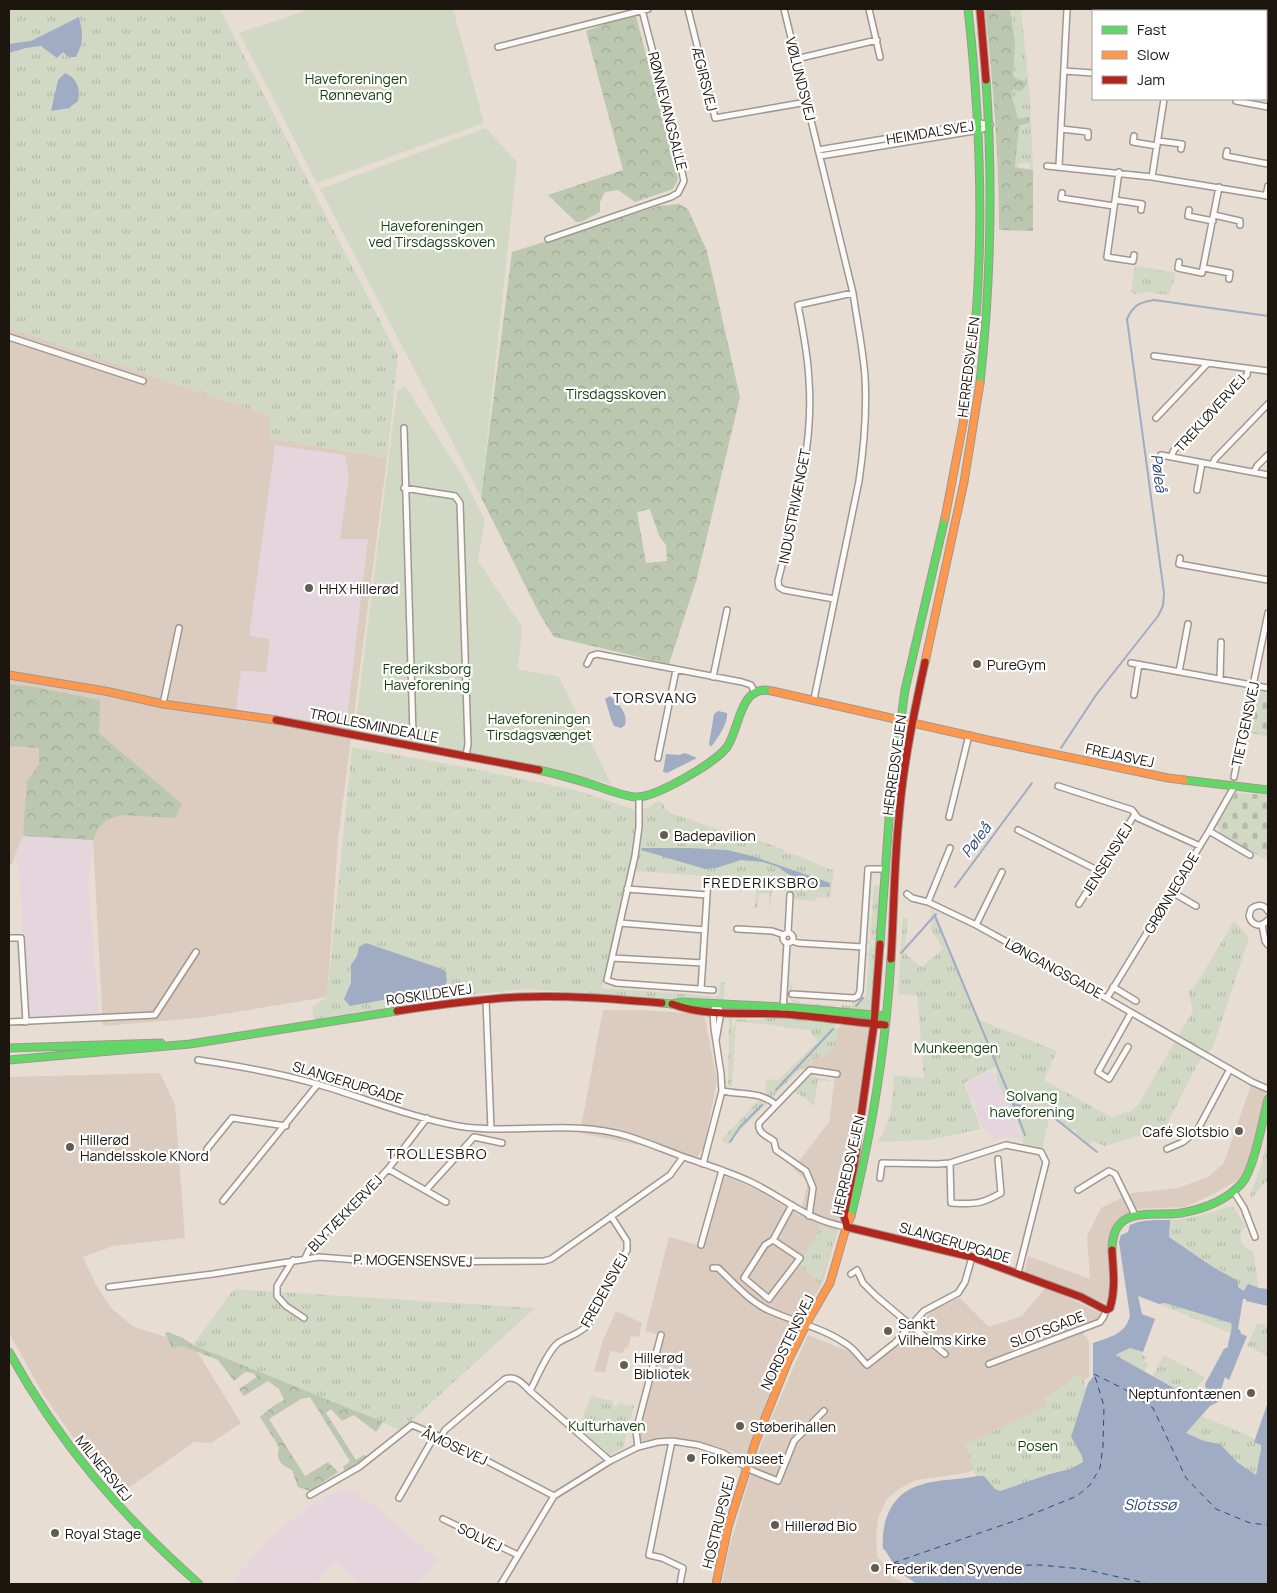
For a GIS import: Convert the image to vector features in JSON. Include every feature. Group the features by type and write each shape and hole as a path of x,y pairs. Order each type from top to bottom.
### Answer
{"street":[{"name":"RØNNEVANGSALLE","path":"498,47 645,9 684,181 678,193 671,197 548,238"},
{"name":"ÆGIRSVEJ","path":"688,9 715,118 806,102"},
{"name":"VØLUNDSVEJ","path":"784,9 818,150"},
{"path":"869,9 880,57"},
{"name":"HERREDSVEJEN","path":"847,1227 844,1216 854,1166 875,1015 891,791 900,720 960,443 975,333 979,270 980,126 968,9"},
{"name":"HERREDSVEJEN","path":"847,1227 851,1218 870,1131 886,1025 900,800 912,722 956,520 980,386 987,320 992,234 990,126 980,9"},
{"path":"1059,166 1068,9"},
{"path":"796,59 876,40"},
{"path":"1064,71 1092,73"},
{"path":"1152,177 1164,100"},
{"path":"1236,100 1268,107"},
{"path":"1259,106 1260,100"},
{"name":"HEIMDALSVEJ","path":"820,156 980,126"},
{"name":"HEIMDALSVEJ","path":"818,150 990,126"},
{"path":"1061,129 1088,132 1088,137"},
{"path":"1134,136 1133,142 1182,144 1181,149"},
{"path":"814,699 859,481 864,445 865,377 853,293 818,150"},
{"path":"1227,152 1226,156 1268,164"},
{"path":"1047,166 1119,172 1267,196 1268,186"},
{"path":"1119,172 1107,257 1133,261 1134,255"},
{"path":"1179,262 1178,268 1202,273 1219,187"},
{"path":"1062,193 1061,198 1142,204 1141,210"},
{"path":"1189,210 1188,216 1240,220 1240,225"},
{"path":"1204,268 1230,273 1229,279"},
{"name":"INDUSTRIVÆNGET","path":"834,599 784,590 778,584 801,483 809,411 810,382 798,305 853,293"},
{"path":"9,337 143,380"},
{"path":"1154,356 1268,371"},
{"path":"1156,418 1207,364"},
{"name":"TREKLØVERVEJ","path":"1172,457 1174,450 1247,375 1248,368"},
{"path":"1212,465 1215,459 1268,404"},
{"path":"404,428 404,488 413,735"},
{"path":"1254,472 1268,455"},
{"path":"1161,456 1268,475"},
{"path":"1197,490 1202,463"},
{"path":"404,488 455,496 460,503 468,744 466,756"},
{"path":"1180,558 1179,564 1268,580"},
{"path":"713,677 727,610"},
{"name":"TIETGENSVEJ","path":"1234,776 1268,613"},
{"path":"1178,672 1188,624"},
{"path":"163,704 179,628"},
{"path":"1220,680 1221,642"},
{"name":"FREJASVEJ","path":"587,664 591,656 597,654 749,684 754,691 768,688 900,720 1168,778 1268,790"},
{"path":"1131,663 1268,688"},
{"path":"1134,695 1139,664"},
{"path":"658,758 676,670"},
{"name":"TROLLESMINDEALLE","path":"9,674 163,704 282,720 536,769 579,780 620,794 638,797"},
{"path":"712,990 610,982 607,979 639,826 638,797 656,792 709,764 722,753 732,739 746,698 754,691"},
{"path":"949,817 969,735"},
{"name":"JENSENSVEJ","path":"1058,786 1132,810 1138,818 1200,846"},
{"name":"GRØNNEGADE","path":"1107,998 1210,831 1234,787"},
{"name":"JENSENSVEJ","path":"1079,904 1134,814"},
{"path":"1018,830 1099,872"},
{"path":"1210,831 1250,855"},
{"path":"928,902 950,848"},
{"path":"792,994 857,997 860,991 868,869 885,869"},
{"path":"976,925 1002,872"},
{"path":"701,989 708,879"},
{"path":"627,890 707,895"},
{"path":"1172,892 1196,906"},
{"name":"LØNGANGSGADE","path":"908,894 912,898 928,902 976,925 1268,1089"},
{"path":"790,895 786,934 783,940 863,948"},
{"path":"1268,911 1263,906 1258,905 1253,907 1249,916 1252,922 1257,925 1262,925 1268,920"},
{"path":"620,923 705,930"},
{"path":"1262,925 1265,941 1268,945"},
{"path":"737,929 772,931 792,935 783,1011"},
{"path":"9,938 21,938 26,1022"},
{"path":"9,1022 155,1016 196,952"},
{"path":"612,958 703,963"},
{"path":"1113,987 1136,1001"},
{"name":"ROSKILDEVEJ","path":"9,1060 192,1044 408,1009 486,1000 560,997 672,1004 680,1008 886,1016"},
{"path":"486,1000 491,1129"},
{"path":"703,1164 722,1091 714,1028 717,1009"},
{"name":"ROSKILDEVEJ","path":"783,1011 886,1025"},
{"path":"1128,1047 1109,1079 1098,1072 1131,1012"},
{"name":"ROSKILDEVEJ","path":"9,1048 151,1042 192,1044"},
{"path":"30,1047 31,1058"},
{"name":"SLANGERUPGADE","path":"198,1060 266,1071 318,1084 457,1126 491,1129 573,1127 600,1129 627,1136 753,1183 809,1216 833,1224 972,1257 1081,1297 1108,1309"},
{"path":"1167,1149 1184,1142 1198,1129 1230,1069"},
{"path":"809,1216 814,1188 806,1171 776,1150 774,1141 760,1132 758,1128 759,1123 810,1070 837,1074"},
{"path":"223,1201 286,1126 318,1084"},
{"path":"722,1091 760,1096 776,1105"},
{"path":"1108,1309 1115,1292 1112,1240 1117,1227 1123,1220 1135,1215 1185,1212 1203,1207 1234,1192 1244,1182 1249,1173 1268,1099"},
{"path":"207,1148 232,1118 286,1126"},
{"name":"BLYTÆKKERVEJ","path":"304,1258 310,1248 388,1169 426,1118"},
{"path":"426,1190 474,1137 502,1143"},
{"path":"880,1178 882,1163 950,1163 1006,1145 1041,1152 1046,1162 1018,1273"},
{"name":"P. MOGENSENSVEJ","path":"109,1287 214,1274 319,1257 383,1262 544,1261 551,1259 670,1175 683,1157"},
{"path":"950,1163 951,1203 973,1204 986,1202 1000,1193 998,1159"},
{"name":"BLYTÆKKERVEJ","path":"388,1169 446,1202"},
{"path":"701,1245 722,1170"},
{"path":"1078,1190 1109,1171 1115,1174 1135,1215"},
{"path":"1234,1192 1244,1208 1255,1237"},
{"path":"773,1240 800,1258 769,1299 744,1278 765,1245 773,1240 792,1206"},
{"name":"FREDENSVEJ","path":"530,1391 553,1347 580,1333 588,1325 627,1250 627,1240 611,1216"},
{"name":"NORDSTENSVEJ","path":"745,1466 788,1362 806,1324 831,1282 847,1227"},
{"path":"714,1268 718,1268 767,1310 806,1324 850,1346 867,1365 895,1343 924,1311 958,1293 965,1282 972,1257"},
{"name":"BLYTÆKKERVEJ","path":"293,1260 277,1286 277,1296 286,1306 304,1318"},
{"path":"851,1274 857,1270 863,1283 944,1354"},
{"name":"SLOTSGADE","path":"989,1364 1100,1322 1108,1309"},
{"path":"638,1448 636,1431 661,1335"},
{"name":"MILNERSVEJ","path":"9,1352 53,1424 109,1496 148,1538 199,1584"},
{"path":"441,1437 445,1430 505,1380 513,1378 518,1380 610,1461"},
{"path":"501,1584 554,1496 610,1461 638,1448 658,1442 672,1441 698,1445 723,1453 745,1466 778,1481 794,1441 824,1411"},
{"name":"ÅMOSEVEJ","path":"310,1494 359,1466 412,1426 435,1434 554,1496"},
{"path":"399,1498 435,1434"},
{"path":"672,1441 649,1555 662,1558 683,1568 680,1584"},
{"name":"HOSTRUPSVEJ","path":"716,1584 722,1547 745,1466"},
{"name":"SOLVEJ","path":"443,1518 518,1556"}],"shaded area":[{"path":"9,328 272,416 270,439 387,458 338,840 327,997 199,1018 103,1026 93,840 23,836 12,864 9,864"},
{"name":"HHX Hillerød","path":"275,445 345,455 349,477 340,539 368,539 346,726 236,710 241,671 266,672 270,639 249,636"},
{"path":"23,836 93,840 88,883 99,1015 28,1019 19,868 15,854"},
{"path":"603,1010 704,1014 717,1080 704,1147 697,1157 580,1133"},
{"path":"842,1024 870,1026 837,1233 822,1284 795,1328 745,1457 720,1447 672,1437 643,1441 640,1439 639,1430 663,1336 645,1331 669,1237 702,1246 722,1174 757,1190 800,1216 808,1182 793,1169 829,1122 835,1078 799,1068"},
{"name":"Munkeengen","path":"992,1070 1022,1138 1006,1137 993,1141 987,1130 983,1129 966,1084"},
{"path":"160,1073 175,1105 185,1238 113,1246 83,1257 96,1285 111,1308 134,1327 193,1345 241,1423 211,1443 194,1442 120,1494 80,1447 43,1394 9,1333 9,1077"},
{"path":"1252,1082 1267,1091 1246,1170 1239,1179 1214,1194 1185,1207 1138,1209 1117,1220 1113,1229 1113,1274 1108,1304 1025,1272 1028,1256 1090,1279 1087,1236 1101,1208 1132,1193 1178,1188 1208,1177 1224,1163"},
{"path":"1046,1287 1102,1314 1083,1334 1087,1337 1089,1343 1089,1377 1084,1380 1079,1375 1048,1406 974,1470 966,1473 916,1480 899,1489 887,1499 878,1518 876,1534 877,1555 890,1575 905,1584 722,1584 728,1552 752,1469 773,1414 808,1335 850,1352 869,1369 933,1310 960,1298 989,1327 1022,1316"},
{"path":"616,1311 642,1323 639,1337 631,1336 628,1348 625,1347 623,1353 610,1351 605,1373 594,1371 603,1340"},
{"path":"341,1490 355,1492 369,1501 438,1560 417,1584 360,1584 336,1563 315,1584 230,1584 269,1539 290,1521 309,1506 329,1494"}],"green space":[{"path":"9,9 220,9 398,356 387,458 269,439 271,416 9,328"},
{"name":"Haveforeningen Rønnevang","path":"311,9 453,9 484,123 317,183 239,33"},
{"path":"985,9 1010,9 1015,43 1013,76 1025,81 1026,85 1022,90 1013,89 1012,97 1018,119 1029,117 1030,123 1019,126 1015,167 1033,170 1033,231 999,230 995,119"},
{"path":"1010,9 1021,9 1030,98 1033,170 1030,170 1030,163 1018,164 1015,167 1019,126 1027,125 1029,117 1018,119 1012,97 1013,89 1025,81 1013,76 1015,43"},
{"path":"636,16 678,179 673,189 635,202 618,190 605,192 600,202 600,212 581,222 576,222 548,195 623,170 586,31 610,22"},
{"name":"Haveforeningen ved Tirsdagsskoven","path":"486,128 517,162 481,497 320,189"},
{"name":"Tirsdagsskoven","path":"679,204 688,209 707,251 740,397 697,578 669,664 554,637 539,613 481,497 512,252 659,206","holes":["650,509 659,536 666,545 667,561 646,563 637,512"]},
{"path":"1135,266 1176,273 1169,295 1144,292 1134,294 1131,292"},
{"name":"Frederiksborg Haveforening","path":"405,386 462,475 485,520 478,561 522,627 518,669 559,677 611,784 540,767 355,729 397,391"},
{"path":"9,684 100,700 99,733 182,804 175,818 120,815 105,821 98,828 93,840 23,836 27,782 39,764 39,748 9,746"},
{"path":"1255,689 1268,692 1268,737 1248,732"},
{"path":"352,747 470,768 575,790 636,810 633,853 602,988 711,996 711,998 715,998 719,996 720,982 725,983 724,1002 525,989 440,998 314,1020 312,1007 327,997"},
{"path":"1236,793 1268,795 1268,861 1220,833 1217,824"},
{"path":"658,801 663,803 665,809 671,813 754,842 758,840 785,850 784,853 797,855 831,870 834,869 830,898 816,897 815,901 792,899 792,892 772,888 770,911 769,893 759,894 757,907 753,908 756,898 755,887 745,886 745,879 635,871 642,836 643,809"},
{"path":"874,885 881,886 873,1006 865,1012 793,1007 790,1003 794,1005 792,1000 800,1001 800,1003 835,1005 835,1007 842,1008 842,1005 852,1006 852,1001 866,997 869,956 865,955 865,953 869,953 870,944 866,943 866,941 870,941 872,946 874,946 875,941 870,940"},
{"path":"932,908 979,1020 1057,1051 1044,1080 1111,1117 1131,1111 1138,1105 1193,1011 1188,991 1194,988 1234,921 1249,938 1213,1047 1199,1061 1165,1128 1105,1146 1093,1141 1097,1129 1085,1122 1088,1116 1066,1099 1017,1072 1004,1067 991,1069 964,1083 981,1129 929,1140 878,1142 889,1117 894,1075 924,1078 917,995 898,994 903,916 908,919 904,953 922,967 943,949 931,929"},
{"path":"790,982 792,986 792,1000 790,995"},
{"path":"733,1015 743,1016 743,1018 732,1018 732,1028 734,1028 736,1019 757,1020 774,1017 837,1023 835,1025 838,1031 833,1052 829,1050 822,1058 819,1055 810,1065 808,1064 828,1040 735,1136 730,1145 721,1140 759,1100 769,1094 765,1092 766,1079 778,1080 818,1041 811,1034 812,1031 736,1022 732,1087 728,1086 729,1017"},
{"name":"Solvang haveforening","path":"1004,1067 1048,1088 1089,1116 1085,1122 1097,1129 1093,1141 1088,1145 1075,1135 1077,1132 1073,1129 1071,1133 1050,1115 1042,1149 1023,1145 1019,1126 996,1076 997,1070"},
{"path":"812,1072 816,1078 830,1080 830,1082 818,1080 814,1106 808,1101 808,1098 807,1100 794,1091 808,1076 811,1077 809,1074"},
{"path":"1268,1132 1268,1179 1251,1199 1251,1193 1262,1163"},
{"path":"1233,1207 1246,1226 1240,1237 1242,1244 1253,1251 1259,1288 1249,1284 1244,1291 1222,1271 1169,1237 1170,1220 1207,1214"},
{"path":"819,1225 832,1230 836,1234 820,1285 798,1263 815,1238"},
{"path":"234,1289 535,1308 409,1423 395,1407 408,1423 400,1430 193,1345"},
{"path":"1165,1303 1229,1322 1231,1325 1230,1333 1159,1304"},
{"path":"1257,1324 1267,1325 1268,1356 1247,1346"},
{"path":"168,1332 183,1338 193,1345 383,1422 376,1432 354,1415 342,1421 331,1409 326,1413 356,1460 364,1455 367,1457 345,1471 343,1467 350,1461 310,1397 301,1399 269,1419 305,1476 328,1462 338,1472 310,1491 298,1487 292,1470 280,1462 278,1456 279,1447 260,1417 284,1400 279,1389 268,1381 244,1396 239,1389 257,1377 253,1373 245,1372 234,1381 218,1360 183,1346 172,1348 165,1333"},
{"path":"1130,1348 1143,1352 1142,1355 1147,1357 1144,1361 1149,1363 1144,1372 1114,1355"},
{"path":"1164,1355 1205,1377 1198,1386 1200,1391 1195,1400 1152,1377"},
{"name":"Posen","path":"1079,1374 1084,1380 1086,1389 1071,1437 1082,1456 1083,1462 1070,1469 1000,1491 995,1489 984,1476 976,1476 965,1445 1047,1406 1044,1399"},
{"name":"Kulturhaven","path":"592,1396 613,1401 612,1405 617,1407 618,1403 634,1406 623,1448 610,1455 581,1430 584,1412"},
{"path":"1201,1416 1254,1438 1254,1442 1261,1445 1256,1475 1237,1462 1218,1444 1204,1441 1186,1433"}],"water":[{"path":"79,17 82,37 76,57 69,57 63,52 57,58 41,46 9,53 9,44 31,41"},
{"path":"65,73 73,78 77,84 79,92 78,101 69,108 51,111 58,80"},
{"path":"610,696 617,702 624,713 626,721 625,725 621,728 614,726 611,719 605,699"},
{"path":"718,711 727,713 726,722 717,739 710,746 714,714"},
{"path":"685,753 697,758 667,773 663,772 666,754 679,755"},
{"path":"642,848 727,850 752,856 819,879 830,883 830,887 812,887 802,884 778,867 763,862 741,860 716,868 705,869 641,850"},
{"path":"366,943 442,969 446,972 447,982 444,986 433,991 350,1006 344,999 351,983 351,965 357,956 359,947"},
{"name":"Slotssø","path":"1150,1220 1170,1220 1169,1237 1213,1267 1238,1281 1238,1287 1244,1291 1249,1284 1268,1289 1268,1306 1243,1299 1238,1329 1241,1334 1247,1336 1229,1380 1225,1377 1221,1390 1223,1391 1222,1400 1210,1406 1186,1433 1204,1441 1220,1444 1237,1462 1256,1475 1261,1445 1254,1442 1268,1402 1268,1584 917,1584 892,1567 893,1563 883,1549 886,1519 895,1502 910,1489 934,1482 984,1476 995,1489 1000,1491 1070,1469 1083,1462 1082,1456 1071,1437 1088,1383 1093,1377 1093,1343 1116,1334 1128,1322 1130,1316 1119,1242 1121,1235 1128,1232 1130,1225 1135,1223","holes":["1138,1296 1159,1304 1165,1303 1231,1323 1228,1347 1224,1349 1205,1384 1206,1389 1200,1391 1195,1400 1115,1355 1130,1348 1143,1352 1155,1319 1142,1314"]}],"waterway":[{"name":"Pøleå","path":"1061,748 1096,695 1158,616 1163,606 1164,593 1127,319 1137,305 1154,300 1268,316"},
{"name":"Pøleå","path":"955,887 1032,783"},
{"name":"Pøleå","path":"901,953 936,914"},
{"path":"935,916 1013,1104 1047,1112 1097,1152"},
{"name":"Pøleå","path":"856,1006 863,998"},
{"name":"Pøleå","path":"776,1090 833,1029"},
{"path":"1013,1104 1025,1135"},
{"name":"Pøleå","path":"730,1142 740,1127 762,1105"}],"ferry route":[{"path":"893,1563 1023,1518 1077,1496 1090,1485 1100,1468 1103,1446 1104,1406 1094,1373"},
{"path":"1094,1374 1124,1389 1153,1408 1186,1478 1216,1509 1250,1523 1268,1525"},
{"path":"894,1563 912,1566 1040,1565 1083,1569 1149,1584"}],"traffic: fast":[{"path":"968,9 978,129 980,210 975,330"},
{"path":"980,383 987,307 990,232 990,156 986,80"},
{"path":"880,944 891,791 905,690 945,518"},
{"path":"539,770 626,796 638,797 659,791 686,778 721,754 731,739 747,700 761,690 772,691"},
{"path":"1184,780 1268,790"},
{"path":"851,1216 865,1152 882,1056 891,959"},
{"path":"662,1003 672,1004 681,1002 783,1007 886,1016"},
{"path":"9,1060 190,1044 397,1011"},
{"path":"9,1048 161,1043"},
{"path":"1112,1250 1114,1235 1119,1225 1126,1219 1146,1214 1181,1213 1198,1209 1215,1203 1236,1189 1242,1183 1250,1167 1258,1143 1268,1099"},
{"path":"9,1352 49,1417 94,1476 143,1531 199,1584"}],"traffic: slow":[{"path":"945,518 963,424 975,330"},
{"path":"925,662 964,482 980,383"},
{"path":"9,675 105,691 163,704 276,720"},
{"path":"772,691 992,741 1184,780"},
{"path":"716,1584 728,1527 755,1443 788,1361 830,1283 851,1216"}],"traffic: jam":[{"path":"980,9 986,80"},
{"path":"891,959 896,852 903,778 925,662"},
{"path":"276,720 539,770"},
{"path":"847,1227 844,1216 854,1166 874,1024 880,944"},
{"path":"397,1011 520,997 573,997 662,1003"},
{"path":"672,1004 699,1011 795,1015 885,1025"},
{"path":"847,1227 972,1257 1081,1297 1106,1310 1110,1308 1113,1293 1112,1250"}],"place":[{"name":"HHX Hillerød","path":"309,588"},
{"name":"PureGym","path":"977,664"},
{"name":"Badepavilion","path":"664,835"},
{"name":"Café Slotsbio","path":"1239,1131"},
{"name":"Hillerød Handelsskole KNord","path":"70,1147"},
{"name":"Sankt Vilhelms Kirke","path":"888,1331"},
{"name":"Hillerød Bibliotek","path":"624,1365"},
{"name":"Neptunfontænen","path":"1251,1393"},
{"name":"Støberihallen","path":"740,1426"},
{"name":"Folkemuseet","path":"691,1458"},
{"name":"Hillerød Bio","path":"775,1525"},
{"name":"Royal Stage","path":"55,1533"},
{"name":"Frederik den Syvende","path":"875,1568"}],"district":[{"name":"TORSVANG","path":"655,697"},
{"name":"FREDERIKSBRO","path":"761,882"},
{"name":"TROLLESBRO","path":"437,1153"}],"park label":[{"name":"Haveforeningen Tirsdagsvænget","path":"539,726"}]}
